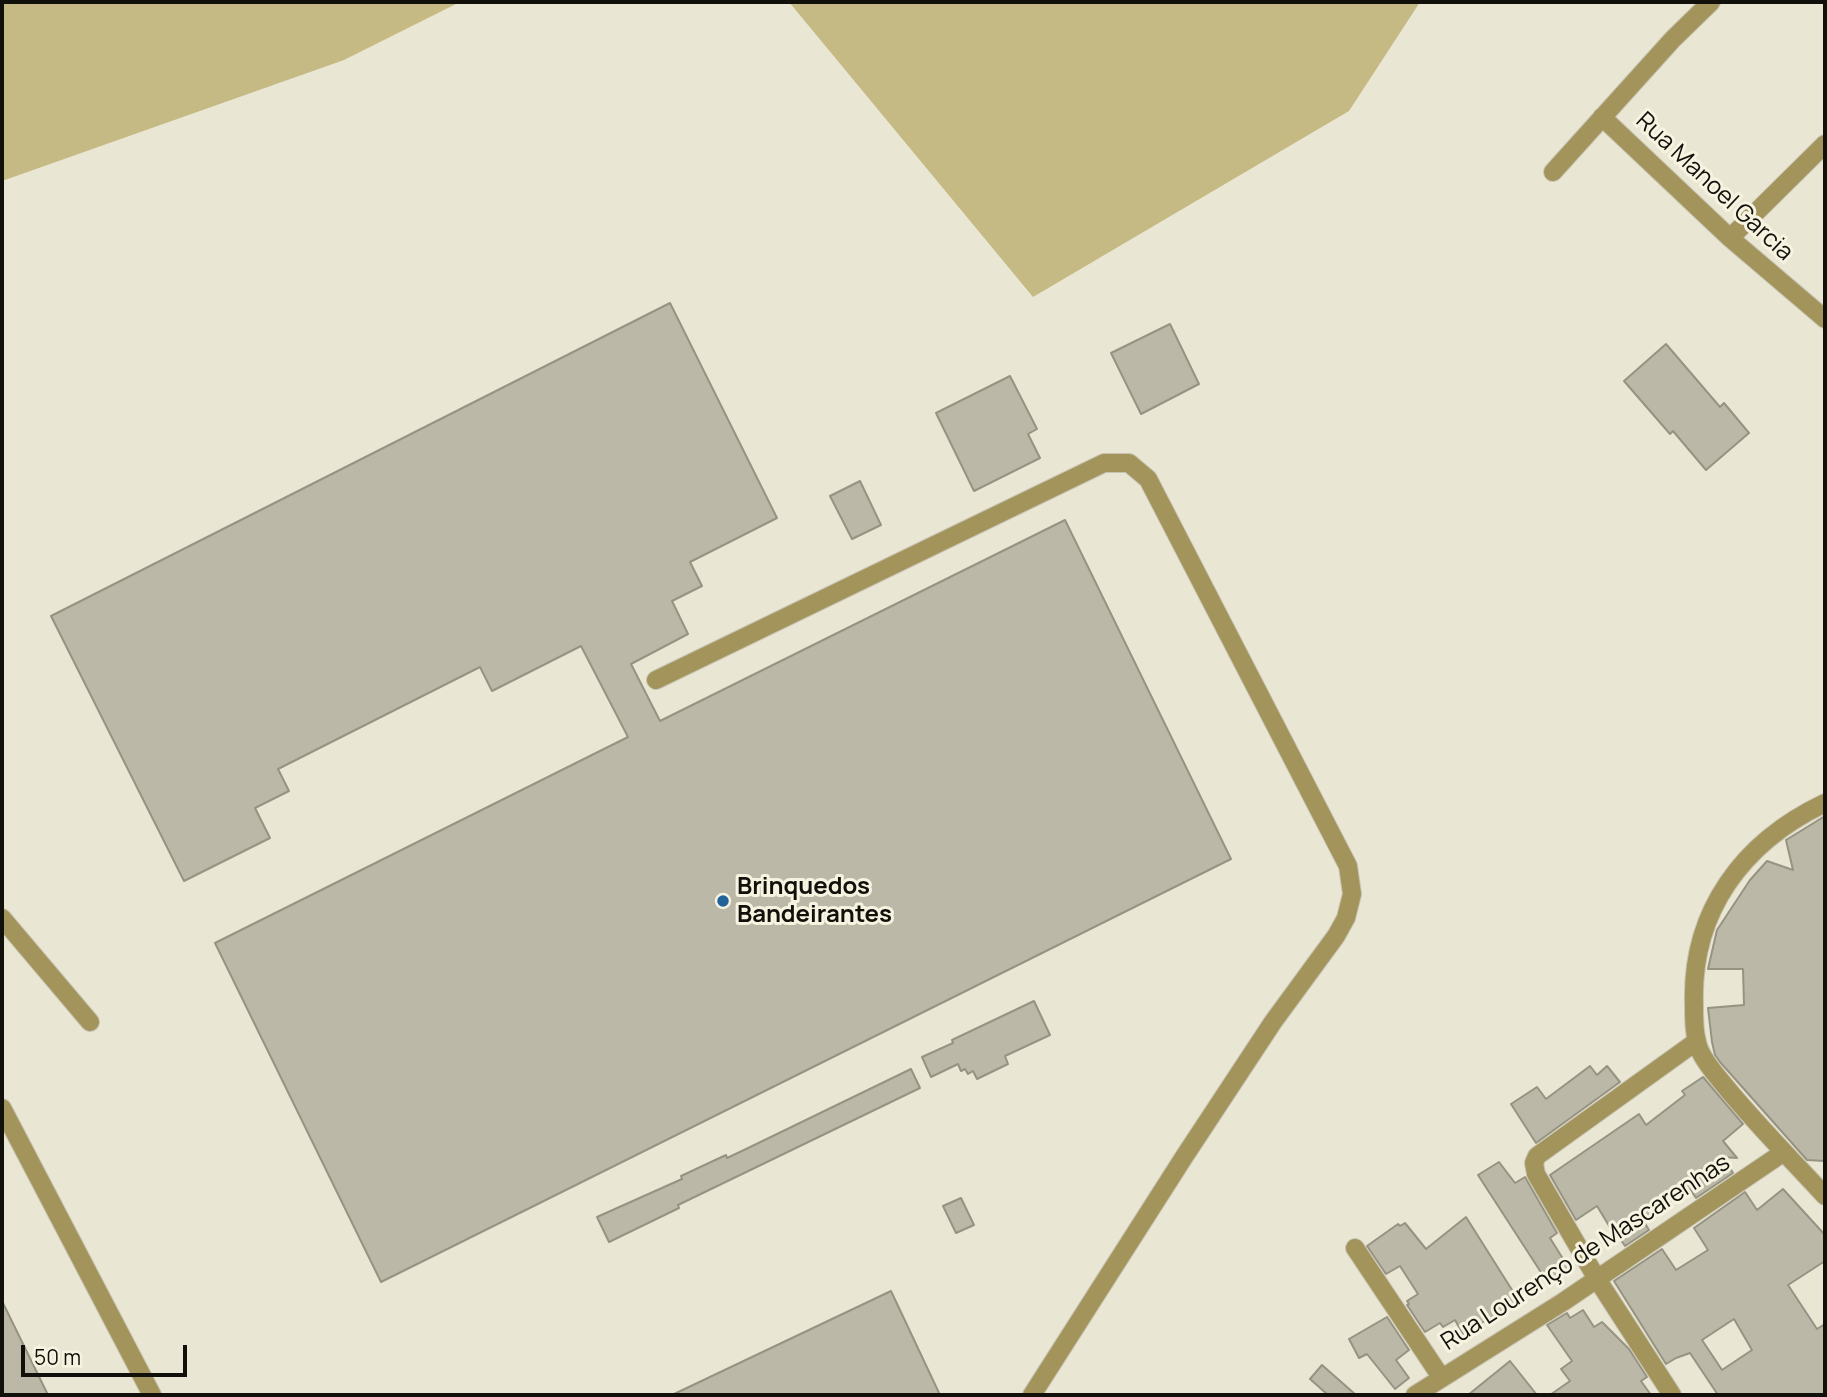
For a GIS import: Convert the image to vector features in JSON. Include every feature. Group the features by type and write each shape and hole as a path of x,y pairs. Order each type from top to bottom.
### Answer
{"street":[{"path":"1553,172 1711,2"},
{"name":"Rua Manoel Garcia","path":"1602,117 1730,238 1825,319"},
{"path":"1730,238 1825,144"},
{"path":"656,680 1104,463 1129,463 1148,478 1348,866 1352,894 1346,918 1336,936 1273,1022 1032,1395"},
{"path":"1825,803 1785,827 1738,868 1715,904 1702,931 1696,954 1693,989 1697,1041 1707,1064 1825,1196"},
{"path":"2,918 90,1023"},
{"path":"1672,1395 1597,1279 1536,1174 1534,1163 1537,1156 1697,1041"},
{"path":"2,1108 152,1395"},
{"name":"Rua Lourenço de Mascarenhas","path":"1415,1395 1597,1279 1784,1152"},
{"path":"1355,1248 1441,1377"}],"shaded area":[{"path":"2,2 460,2 344,60 2,181"},
{"path":"789,2 1420,2 1349,111 1033,297"}],"building":[{"name":"Brinquedos Bandeirantes","path":"670,303 777,518 690,562 702,586 672,601 688,634 631,664 660,721 1065,520 1231,859 381,1282 215,943 628,737 581,646 492,691 480,667 278,769 289,791 255,808 270,838 184,881 51,616"},
{"path":"1170,324 1199,384 1141,414 1111,353"},
{"path":"1666,344 1720,407 1724,403 1749,433 1706,470 1673,431 1670,434 1624,381"},
{"path":"1010,376 1037,429 1028,434 1040,458 974,491 936,413"},
{"path":"860,481 881,525 852,539 830,496"},
{"path":"1825,816 1825,1161 1807,1160 1715,1055 1708,1008 1744,1005 1743,969 1708,969 1717,930 1750,880 1767,861 1793,870 1786,840"},
{"path":"1034,1001 1050,1035 1005,1056 1008,1064 977,1079 973,1071 968,1074 965,1069 961,1071 958,1064 931,1077 922,1057"},
{"path":"1590,1066 1597,1075 1607,1066 1620,1082 1536,1143 1511,1104 1537,1087 1546,1099"},
{"path":"911,1069 920,1088 678,1205 679,1208 609,1242 597,1217"},
{"path":"1703,1077 1743,1124 1723,1141 1737,1158 1723,1157 1733,1173 1696,1198 1690,1189 1643,1220 1649,1230 1625,1246 1597,1206 1576,1220 1550,1175 1639,1114 1646,1125 1685,1095 1682,1091"},
{"path":"1499,1162 1515,1183 1525,1177 1557,1233 1550,1238 1570,1270 1554,1280 1550,1274 1544,1277 1478,1175"},
{"path":"1783,1189 1825,1235 1825,1261 1788,1285 1817,1329 1825,1324 1825,1395 1718,1395 1690,1353 1666,1364 1614,1281 1662,1249 1676,1270 1708,1250 1694,1228 1745,1192 1757,1210","holes":["1734,1319 1752,1350 1722,1370 1702,1340"]},
{"path":"961,1198 974,1225 956,1233 943,1206"},
{"path":"1466,1217 1519,1301 1463,1334 1455,1320 1443,1327 1440,1323 1425,1332 1407,1305 1407,1301 1418,1294 1400,1266 1386,1274 1367,1246 1398,1224 1400,1226 1405,1223 1426,1249"},
{"path":"891,1291 940,1395 672,1395"},
{"path":"2,1301 48,1395 2,1395"},
{"path":"1583,1310 1594,1327 1602,1322 1629,1349 1647,1377 1641,1381 1651,1395 1550,1395 1570,1381 1561,1369 1572,1361 1547,1325 1567,1313 1570,1318"},
{"path":"1387,1317 1409,1350 1396,1360 1409,1378 1395,1389 1367,1354 1359,1358 1349,1339"},
{"path":"1510,1361 1537,1395 1468,1395"},
{"path":"1322,1365 1356,1395 1328,1395 1310,1379"}],"place":[{"name":"Brinquedos Bandeirantes","path":"723,901"}]}
